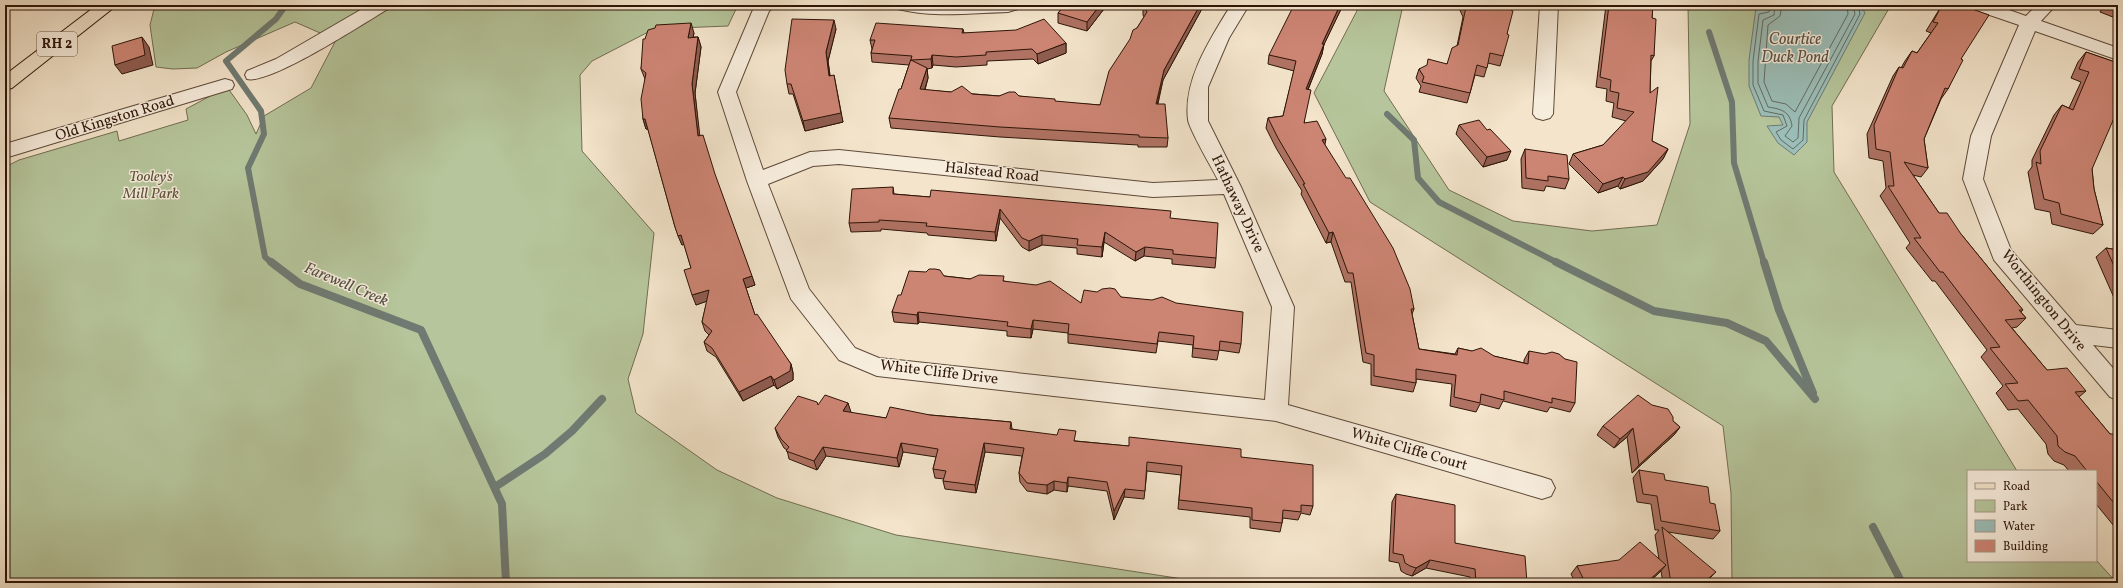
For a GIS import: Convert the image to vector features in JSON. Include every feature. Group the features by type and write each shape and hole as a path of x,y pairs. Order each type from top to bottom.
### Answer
{"main road":[{"name":"RH 2","path":"5,84 108,5"}],"street":[{"path":"254,75 282,63 382,5"},
{"name":"White Cliffe Drive","path":"768,5 762,8 727,92 757,181 799,293 847,354 877,367 1276,411"},
{"path":"904,5 933,9 1008,8 1012,5"},
{"name":"Hathaway Drive","path":"1240,5 1220,38 1199,87 1198,121 1231,188 1283,307 1276,411"},
{"path":"1543,114 1549,5"},
{"path":"1978,5 2118,54"},
{"path":"2029,23 2047,5"},
{"name":"Worthington Drive","path":"2029,23 1981,136 1973,179 2002,254 2118,390"},
{"name":"Old Kingston Road","path":"5,152 225,85"},
{"name":"Halstead Road","path":"757,181 810,159 839,157 1153,190 1231,188"},
{"path":"2068,333 2118,339"},
{"name":"White Cliffe Court","path":"1276,411 1542,488"}],"green space":[{"name":"Tooley's Mill Park","path":"155,5 738,5 728,26 654,29 592,61 580,75 582,151 654,233 643,334 628,379 636,413 717,470 777,498 896,535 1209,583 5,583 5,167 19,160 117,131 119,141 188,120 186,109 227,87 247,115 256,134 264,116 311,88 336,40 295,22 226,52 197,68 173,69 156,67 150,25"},
{"path":"1360,5 1403,5 1384,91 1449,190 1513,221 1592,231 1657,225 1690,124 1688,5 1891,5 1832,106 1834,172 2016,470 1967,470 1967,562 2097,561 2117,583 1732,583 1731,493 1723,426 1370,202 1314,93"}],"water":[{"name":"Courtice Duck Pond","path":"1766,5 1861,5 1865,13 1807,122 1807,142 1794,155 1778,143 1767,126 1783,125 1779,117 1761,116 1749,86 1749,60 1756,7 1767,10"}],"building":[{"path":"1065,5 1100,5 1087,22 1058,13"},
{"path":"1143,5 1200,5 1164,70 1156,104 1165,104 1168,138 889,118 912,56 871,53 875,40 870,40 876,23 963,29 962,33 1016,30 1044,19 1066,43 1037,54 1032,49 986,52 986,55 956,57 932,55 931,59 911,60 927,68 920,89 951,92 962,86 972,94 999,96 1009,92 1015,92 1019,96 1100,105 1109,71 1130,39 1133,30 1137,28 1147,12"},
{"path":"1294,5 1340,5 1322,44 1324,44 1306,89 1311,90 1304,123 1317,121 1326,139 1322,140 1346,178 1350,178 1393,248 1410,289 1414,309 1411,309 1419,349 1457,355 1458,348 1472,351 1481,348 1494,356 1528,364 1529,351 1545,354 1552,352 1559,354 1565,359 1577,362 1575,403 1552,398 1552,403 1504,391 1504,400 1481,394 1480,403 1454,397 1456,375 1416,369 1416,383 1374,376 1374,355 1366,353 1353,273 1348,273 1333,232 1329,233 1303,184 1305,184 1268,118 1283,116 1296,61 1269,55"},
{"path":"1465,5 1512,5 1511,10 1513,11 1507,34 1509,35 1503,56 1490,53 1487,68 1477,65 1470,93 1422,82 1424,77 1419,69 1427,65 1428,59 1447,64 1452,48 1458,45 1466,7"},
{"path":"1609,5 1653,5 1652,18 1656,19 1654,56 1651,55 1650,93 1658,87 1652,141 1668,149 1648,172 1625,179 1623,177 1603,184 1573,154 1603,145 1634,112 1617,108 1619,93 1610,91 1611,80 1600,77"},
{"path":"1942,5 1961,5 1989,15 1961,59 1963,60 1948,89 1945,88 1924,139 1928,168 1904,162 1939,213 1947,213 1961,234 2023,310 2019,310 2026,318 2005,320 2047,370 2067,368 2086,391 2075,392 2110,434 2114,434 2118,439 2118,508 2097,482 2097,470 2086,470 2075,456 2065,452 2058,446 2057,436 2028,400 2018,401 2005,384 2018,383 1990,348 2000,347 1943,272 1940,272 1914,238 1921,238 1888,186 1894,186 1890,152 1876,149 1874,125 1899,67 1903,68 1912,51 1917,53 1938,23 1933,22"},
{"path":"792,19 834,20 826,52 829,76 834,75 841,113 803,121 791,84 787,84 785,70"},
{"path":"691,23 688,38 698,37 692,84 698,136 703,135 715,174 752,276 743,279 755,315 757,314 791,364 790,371 774,380 771,376 739,392 712,348 704,342 712,331 702,322 709,290 692,295 684,270 691,268 681,235 678,236 675,227 645,119 643,119 641,99 646,73 641,69 643,39 645,39 648,30 655,28 656,25"},
{"path":"142,37 145,55 115,65 112,46"},
{"path":"2086,52 2118,63 2118,109 2092,169 2094,189 2103,225 2061,214 2059,203 2044,199 2036,162 2041,164 2040,151 2062,105 2073,110 2089,72 2079,69"},
{"path":"1479,120 1487,130 1490,129 1511,151 1487,157 1459,125"},
{"path":"1525,149 1567,155 1569,179 1548,176 1548,181 1526,178"},
{"path":"893,187 893,194 930,197 931,190 1171,211 1170,218 1218,223 1216,258 1173,254 1173,250 1145,247 1136,252 1105,232 1102,247 1077,245 1078,239 1042,235 1029,241 1022,238 1000,209 995,232 926,226 927,223 879,220 879,222 849,223 852,189"},
{"path":"2106,248 2118,250 2118,275"},
{"path":"929,269 940,270 944,276 970,279 979,275 1004,276 1003,281 1036,285 1050,281 1081,303 1084,290 1097,292 1102,289 1110,288 1115,289 1121,297 1152,300 1162,297 1176,303 1243,312 1241,344 1220,341 1219,351 1193,348 1194,336 1159,332 1157,344 1068,334 1069,324 1033,320 1031,329 1007,326 1008,322 918,312 917,315 892,312 898,295 901,295 909,271 926,272"},
{"path":"825,395 848,403 843,411 886,418 890,407 930,415 1011,422 1010,429 1057,435 1059,429 1076,431 1074,441 1129,446 1129,437 1241,449 1241,457 1313,465 1313,506 1301,505 1301,512 1283,510 1282,523 1252,520 1252,508 1179,500 1182,466 1147,462 1145,491 1125,489 1114,511 1107,482 1068,477 1067,483 1054,481 1047,485 1027,483 1019,473 1024,448 984,443 975,485 943,481 946,471 933,469 938,449 901,443 897,458 823,447 814,461 786,451 789,447 781,439 775,428 798,396 817,402 818,405"},
{"path":"1638,395 1652,405 1668,409 1673,417 1673,421 1680,427 1639,465 1633,428 1620,439 1603,426"},
{"path":"1639,470 1664,474 1665,480 1708,487 1710,503 1715,504 1720,531 1661,521 1657,496 1643,494"},
{"path":"1396,494 1455,505 1455,543 1525,556 1527,583 1476,583 1475,569 1430,560 1416,568 1405,563 1403,555 1393,553"},
{"path":"1662,527 1716,572 1703,583 1671,583"},
{"path":"1640,542 1666,565 1646,583 1551,583 1583,578 1577,566 1619,560"}],"waterway":[{"name":"Farewell Creek","path":"272,263 265,257 248,168 264,134 261,111 226,61 276,19 283,9 281,5"},
{"path":"1709,32 1732,102 1734,163 1764,263"},
{"path":"1387,114 1414,140 1418,178 1439,202 1558,263"},
{"name":"Farewell Creek","path":"271,262 300,284 421,330 502,504 506,583"},
{"path":"1764,262 1779,310 1813,393"},
{"path":"1558,263 1654,311 1727,323 1766,341 1815,399"},
{"path":"495,487 545,454 572,431 602,399"},
{"path":"1873,527 1902,583"}]}
